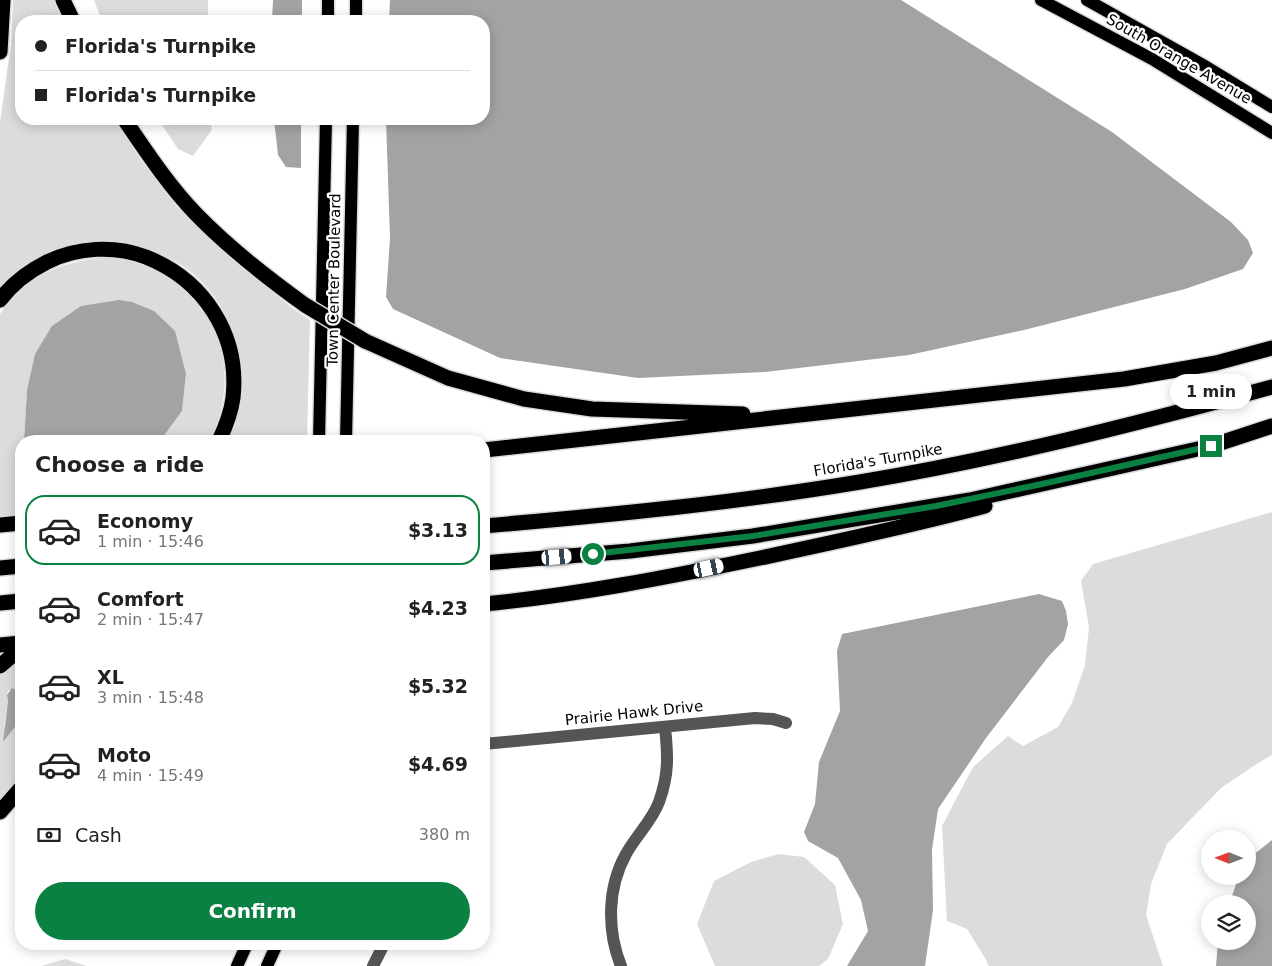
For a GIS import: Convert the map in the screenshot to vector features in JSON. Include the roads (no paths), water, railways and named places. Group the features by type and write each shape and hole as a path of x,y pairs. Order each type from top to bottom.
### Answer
{"highway":[{"path":"0,52 3,0"},
{"path":"63,0 71,15"},
{"path":"128,125 155,165 194,213 256,269 305,305 365,341 448,378 524,399 582,407 766,415 847,410"},
{"path":"0,300 22,277 58,256 79,251 120,250 164,264 184,278 203,297 218,319 228,344 233,370 233,399 227,424 222,435"},
{"path":"490,449 1124,379 1216,363 1272,348"},
{"name":"Florida's Turnpike","path":"490,525 624,514 860,482 963,463 1069,439 1167,416 1272,387"},
{"path":"490,603 655,580 836,542 962,512 1211,446 1272,426"},
{"path":"490,563 630,551 753,536 848,521 970,500 1211,446"},
{"path":"0,525 15,524"},
{"path":"0,568 15,567"},
{"path":"0,603 15,602"},
{"path":"0,645 15,644"},
{"path":"0,666 15,653"},
{"path":"0,812 15,795"}],"main road":[{"path":"328,0 328,15"},
{"path":"356,0 356,15"},
{"name":"South Orange Avenue","path":"1041,0 1152,59 1272,133"},
{"name":"South Orange Avenue","path":"1087,0 1203,65 1272,107"},
{"name":"Town Center Boulevard","path":"320,435 326,125"},
{"name":"Town Center Boulevard","path":"346,435 353,125"},
{"path":"238,966 245,950"},
{"path":"267,966 274,950"}],"street":[{"name":"Prairie Hawk Drive","path":"490,743 755,718 773,719 786,724"},
{"path":"621,966 615,952 610,918 614,885 625,855 658,805 667,777 665,726"},
{"path":"373,966 381,950"}]}
